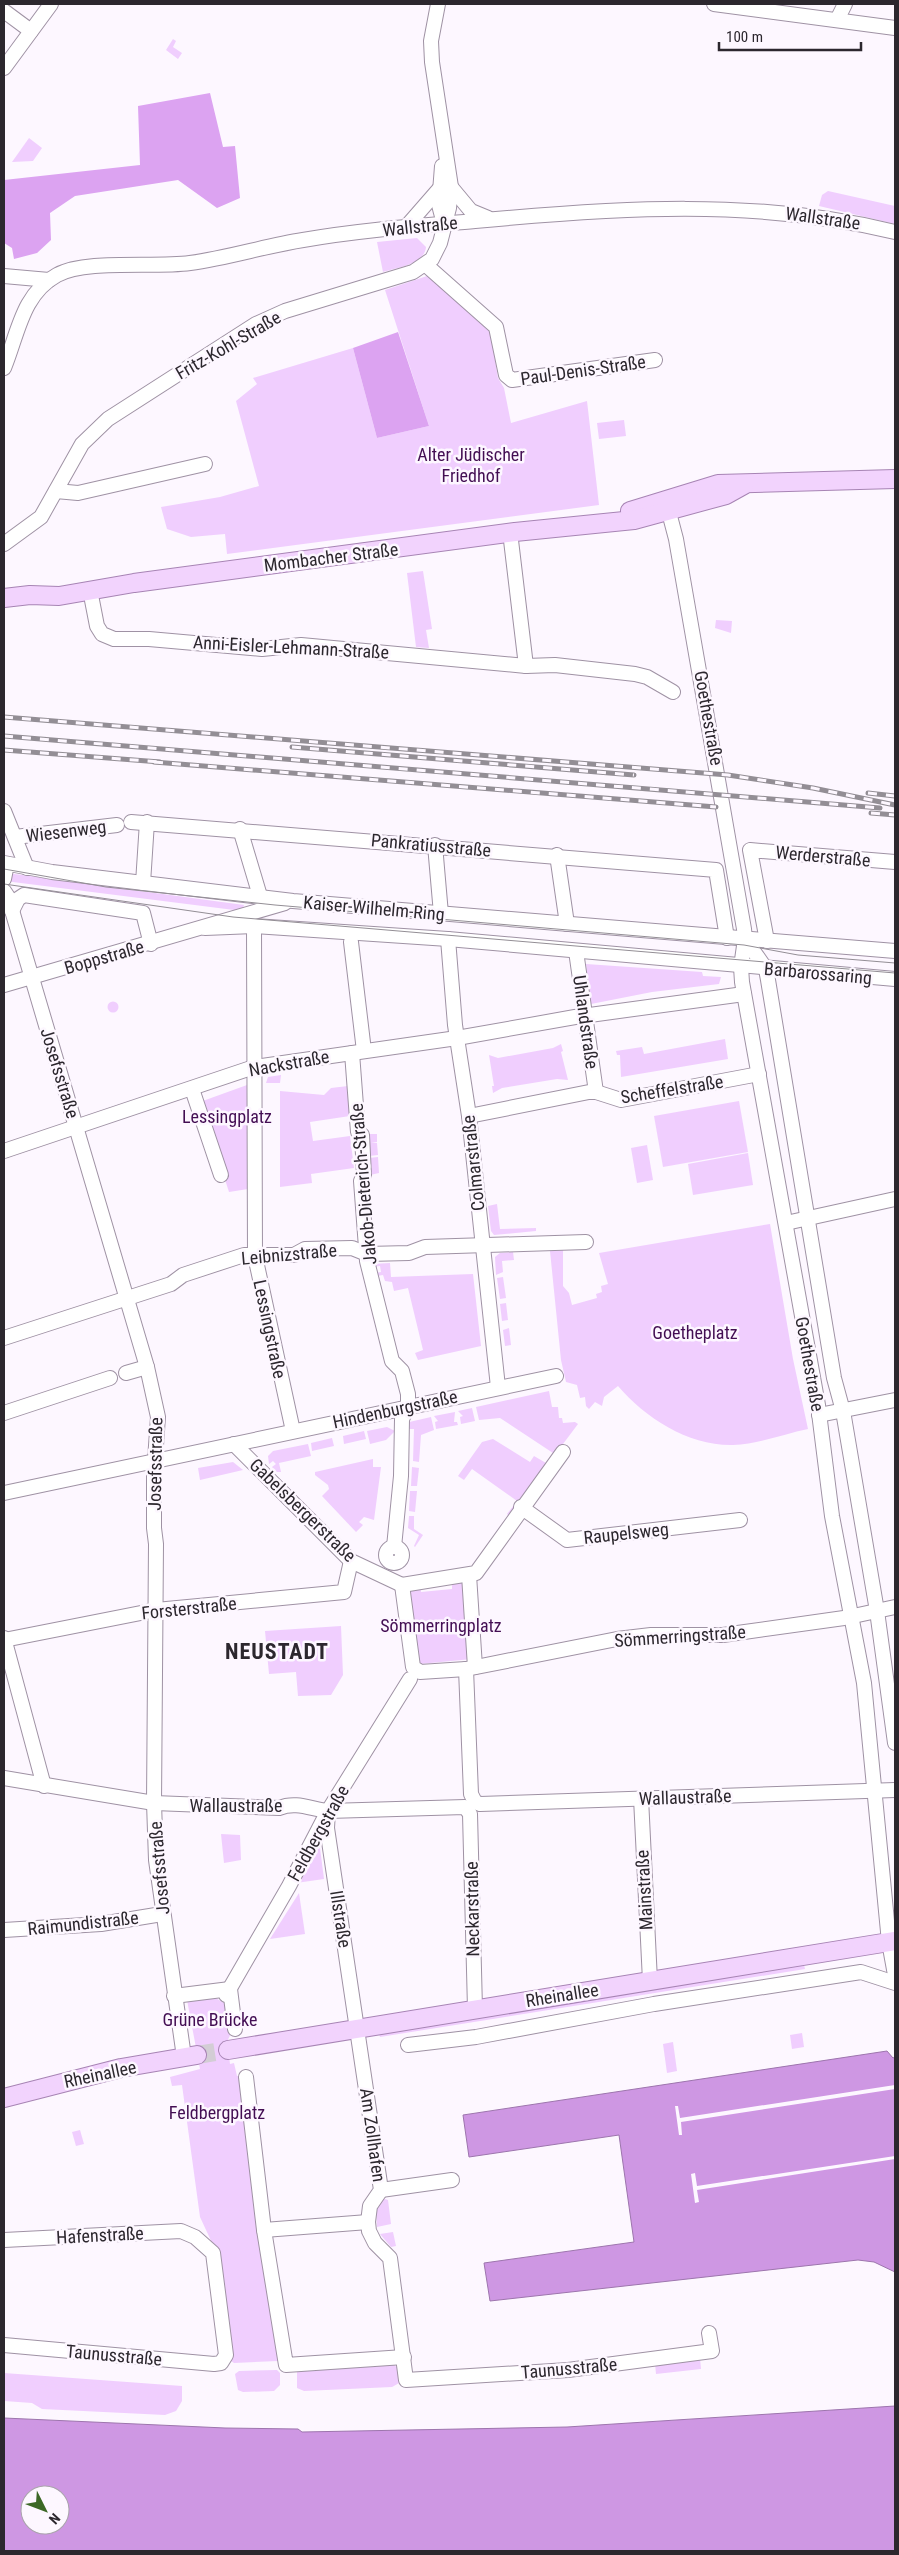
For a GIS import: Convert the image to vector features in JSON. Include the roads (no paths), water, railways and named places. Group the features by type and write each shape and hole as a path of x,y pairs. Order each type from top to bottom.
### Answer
{"main road":[{"name":"Mombacher Straße","path":"4,610 31,606 59,596 90,590 510,532 634,520 667,505 726,494 744,485 772,482 895,479"},
{"name":"Mombacher Straße","path":"4,598 59,596"},
{"name":"Rheinallee","path":"228,2050 892,1942"},
{"name":"Rheinallee","path":"4,2098 121,2068 191,2056"}],"street":[{"path":"4,68 51,4"},
{"path":"426,265 436,251 449,208 445,187 444,148 432,62 431,40 438,4"},
{"path":"714,4 895,28"},
{"path":"837,20 845,4"},
{"path":"4,11 31,31"},
{"path":"445,187 471,212 492,219"},
{"path":"406,227 445,187"},
{"name":"Wallstraße","path":"4,368 27,302 48,280 79,267 187,264 304,239 406,227 614,209 761,211 811,214 895,232"},
{"name":"Paul-Denis-Straße","path":"426,265 496,327 506,375 512,380 655,360"},
{"name":"Fritz-Kohl-Straße","path":"4,544 42,517 82,444 93,431 108,419 240,334 285,311 413,272 426,265"},
{"path":"4,276 48,280"},
{"path":"56,491 78,493 205,464"},
{"name":"Goethestraße","path":"667,505 676,539 704,692 745,939 741,967 744,994 819,1415 832,1516 853,1616 864,1683 895,1975"},
{"path":"510,532 526,666"},
{"name":"Anni-Eisler-Lehmann-Straße","path":"90,590 97,626 102,634 114,639 149,639 262,649 301,644 526,666 555,665 647,676 672,692"},
{"path":"4,811 27,868"},
{"path":"143,883 147,822"},
{"name":"Wiesenweg","path":"15,837 124,823 147,822"},
{"name":"Pankratiusstraße","path":"147,822 557,855 716,870 727,938"},
{"path":"240,829 260,896"},
{"path":"435,845 440,914"},
{"name":"Werderstraße","path":"767,941 750,850 895,862"},
{"path":"557,855 567,924"},
{"path":"4,879 5,863"},
{"name":"Kaiser-Wilhelm-Ring","path":"5,863 27,868 293,901 745,939"},
{"name":"Josefsstraße","path":"4,891 12,911 147,1367 158,1417 155,1459 154,1803 156,1860 174,1996 191,2056"},
{"path":"12,911 18,899 24,895 142,913 151,944"},
{"name":"Boppstraße","path":"4,985 151,944 205,928 233,917 293,901"},
{"name":"Kaiser-Wilhelm-Ring","path":"254,926 448,939 741,967"},
{"name":"Boppstraße","path":"205,928 254,926"},
{"name":"Lessingstraße","path":"254,926 255,1256 293,1431"},
{"name":"Colmarstraße","path":"448,939 457,1038 468,1116 498,1387"},
{"name":"Goethestraße","path":"745,939 766,968 834,1378 843,1411 877,1611 895,1743"},
{"name":"Barbarossaring","path":"745,939 895,951"},
{"name":"Jakob-Dieterich-Straße","path":"351,942 358,1052 358,1132 362,1135 364,1175 360,1181 367,1254 392,1361 402,1371 408,1394 408,1407 402,1417 401,1476 394,1547"},
{"name":"Uhlandstraße","path":"576,951 596,1092"},
{"name":"Barbarossaring","path":"741,967 895,979"},
{"name":"Nackstraße","path":"4,1151 254,1067 457,1038 584,1016 744,994"},
{"name":"Scheffelstraße","path":"468,1116 596,1092 621,1100 759,1074"},
{"path":"192,1089 220,1175"},
{"path":"786,1223 895,1199"},
{"name":"Leibnizstraße","path":"4,1338 171,1284 183,1275 244,1255 294,1255 305,1250 352,1248 367,1254 409,1253 425,1246 586,1242"},
{"path":"126,1373 147,1367"},
{"name":"Hindenburgstraße","path":"155,1459 556,1376"},
{"path":"4,1413 110,1378"},
{"path":"819,1415 895,1400"},
{"name":"Gabelsbergerstraße","path":"234,1444 351,1561 402,1585"},
{"path":"469,1575 470,1668 420,1672 413,1667 402,1585 415,1581 476,1573 563,1452"},
{"path":"4,1493 155,1459"},
{"name":"Raupelsweg","path":"521,1508 567,1540 740,1520"},
{"name":"Forsterstraße","path":"4,1639 156,1610 344,1592 351,1561"},
{"name":"Sömmerringstraße","path":"470,1668 617,1639 651,1635 723,1635 853,1616 895,1607"},
{"path":"4,1639 44,1786"},
{"name":"Neckarstraße","path":"470,1668 474,2009"},
{"name":"Feldbergstraße","path":"228,1992 289,1886 328,1811 410,1679"},
{"name":"Wallaustraße","path":"4,1778 154,1803 279,1808 287,1805 303,1805 313,1809 328,1811 895,1790"},
{"name":"Mainstraße","path":"641,1798 650,1981"},
{"name":"Illstraße","path":"328,1811 327,1828 358,2028"},
{"name":"Raimundistraße","path":"4,1930 100,1924 162,1914"},
{"name":"Rheinallee","path":"408,2045 476,2036 651,2005 861,1972 895,1983"},
{"path":"174,1996 228,1992 235,2029"},
{"name":"Am Zollhafen","path":"358,2028 381,2190 370,2206 368,2222"},
{"path":"246,2077 264,2230 286,2365 404,2356 390,2258 375,2243 369,2231 368,2222 264,2230"},
{"path":"381,2190 452,2180"},
{"name":"Hafenstraße","path":"4,2240 181,2231 195,2237 213,2252 226,2355 224,2361"},
{"name":"Taunusstraße","path":"404,2356 406,2380 568,2370 712,2351 709,2333"},
{"name":"Taunusstraße","path":"4,2345 214,2364 224,2361"}],"tunnel":[{"path":"197,2055 228,2050"}],"tram line":[{"path":"4,869 106,887 275,905 744,945 798,955 895,963"},
{"path":"4,884 233,917 895,973"}],"railway":[{"path":"4,717 728,775 813,788 895,805"},
{"path":"4,736 880,808"},
{"path":"292,747 634,775"},
{"path":"4,750 160,762"},
{"path":"154,762 716,807"},
{"path":"868,793 895,796"},
{"path":"871,813 895,815"}],"district":[{"name":"NEUSTADT","path":"277,1651"}],"park label":[{"name":"Alter Jüdischer Friedhof","path":"471,464"},
{"name":"Lessingplatz","path":"227,1116"},
{"name":"Goetheplatz","path":"695,1332"},
{"name":"Sömmerringplatz","path":"441,1625"},
{"name":"Grüne Brücke","path":"210,2019"},
{"name":"Feldbergplatz","path":"217,2112"}]}
